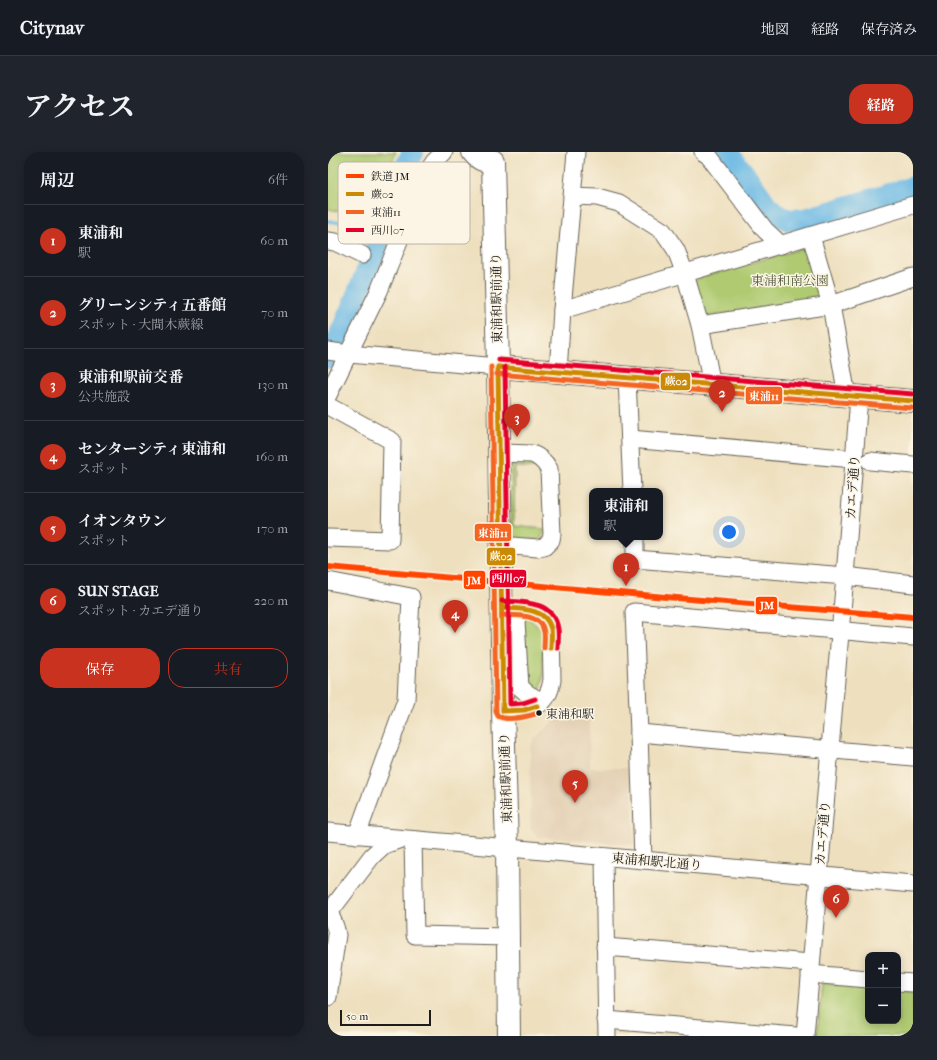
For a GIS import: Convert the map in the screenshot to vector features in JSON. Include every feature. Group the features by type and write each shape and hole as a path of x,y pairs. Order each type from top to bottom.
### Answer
{"main road":[{"path":"473,152 479,159 484,161 493,156"},
{"name":"東浦和駅前通り","path":"493,156 503,711 507,847 509,1036"},
{"path":"498,367 913,401"}],"street":[{"path":"434,162 444,152"},
{"path":"558,372 576,152"},
{"path":"703,152 708,155 765,230 781,245"},
{"path":"572,196 597,197 619,203 663,231 676,250 685,274 700,325 712,385"},
{"path":"562,310 913,205"},
{"name":"カエデ通り","path":"805,1036 845,580 862,460 853,396 831,305 811,236"},
{"path":"328,241 338,244"},
{"path":"338,244 362,255"},
{"path":"328,396 379,291 399,244"},
{"path":"700,325 831,305 913,277"},
{"path":"328,351 498,367"},
{"path":"627,378 632,488"},
{"path":"328,406 392,440 390,540 328,538"},
{"path":"630,439 913,465"},
{"path":"499,453 532,454 537,456 546,464 549,469 552,534 551,540 544,547 538,548 501,545"},
{"path":"634,540 636,559 845,580 913,584"},
{"path":"328,581 411,597 406,700 357,835"},
{"path":"502,608 533,610 547,620 550,628 552,680 551,688 547,696 537,706 521,711 503,711"},
{"path":"524,609 519,613 516,621 520,687 528,694 542,702"},
{"path":"643,860 634,612 841,626 913,637"},
{"path":"639,733 913,757"},
{"name":"東浦和駅北通り","path":"328,832 913,884"},
{"path":"328,997 337,935 334,922 328,914 372,856 384,846 407,839 415,935 508,937"},
{"path":"604,857 607,1028 796,1036"},
{"path":"605,947 811,969 865,978"},
{"path":"901,982 913,983"}],"shaded area":[{"path":"589,719 590,768 632,768 634,845 538,837 531,829 530,748 534,739 555,720"}],"green space":[{"path":"328,152 396,152 393,162 338,162 338,211 328,209"},
{"name":"東浦和南公園","path":"804,248 808,250 823,298 704,317 694,284 698,278"},
{"path":"511,456 527,456 536,467 515,467 514,526 544,529 546,531 539,540 511,539"},
{"path":"523,615 543,630 543,679 541,689 535,690 521,677"},
{"path":"822,983 865,988 865,1024 901,1024 901,991 913,992 913,1036 817,1036"}],"waterway":[{"path":"408,162 413,152"},
{"path":"727,152 766,204 776,214 789,220 804,219 913,187"},
{"path":"328,221 338,222"},
{"path":"328,358 343,328 378,244"}],"rail line":[{"name":"JM","path":"328,567 913,617"}],"transit line":[{"name":"西川07","path":"499,360 913,394"},
{"name":"東浦11","path":"491,367 496,712 498,716 502,718 518,718 539,713"},
{"name":"蕨02","path":"498,367 913,401"},
{"name":"蕨02","path":"498,367 503,711 524,710 537,706"},
{"name":"西川07","path":"505,367 510,704 523,703 535,699"},
{"name":"東浦11","path":"497,374 912,408"},
{"name":"西川07","path":"502,601 537,605 551,613 558,629 558,648"},
{"name":"蕨02","path":"502,608 524,609 538,613 544,617 551,629 551,648"},
{"name":"東浦11","path":"502,615 528,617 539,621 544,632 544,648"}],"place":[{"name":"グリーンシティ五番館","path":"722,412"},
{"name":"東浦和駅前交番","path":"517,437"},
{"name":"東浦和","path":"626,586"},
{"name":"センターシティ東浦和","path":"455,633"},
{"name":"東浦和駅","path":"539,713"},
{"name":"イオンタウン","path":"575,803"},
{"name":"SUN STAGE","path":"836,918"}]}
